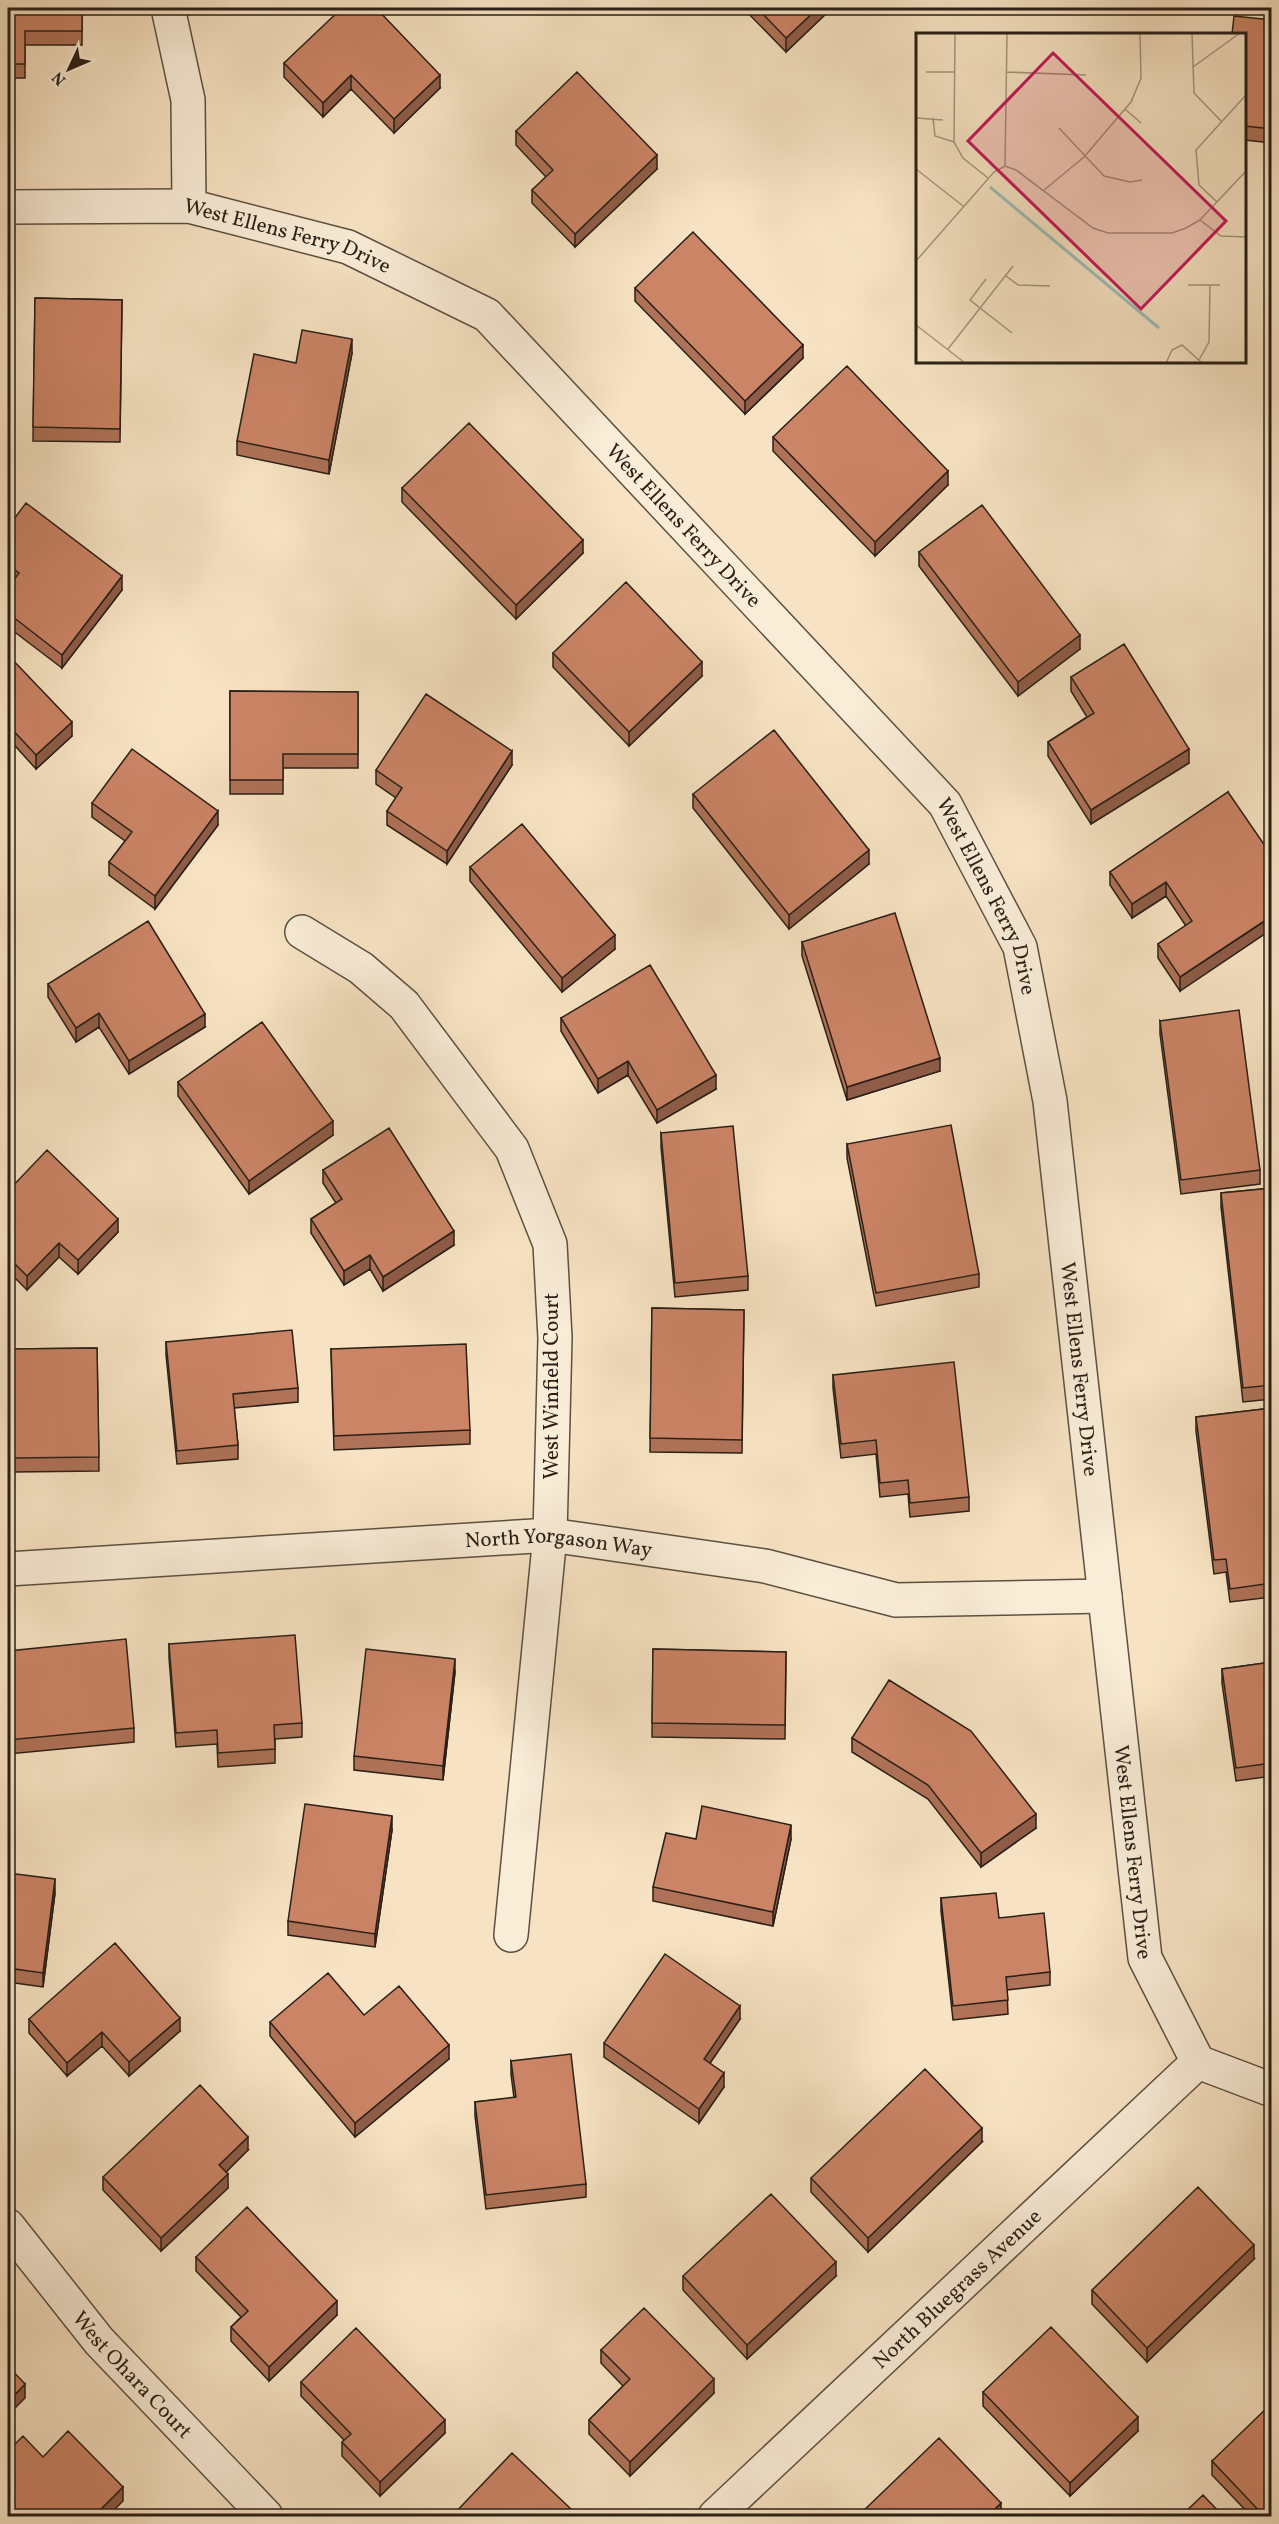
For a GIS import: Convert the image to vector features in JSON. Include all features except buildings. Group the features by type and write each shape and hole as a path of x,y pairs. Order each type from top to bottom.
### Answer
{"street":[{"path":"168,8 188,100 189,206"},
{"name":"West Ellens Ferry Drive","path":"8,207 189,206 348,247 487,315 945,804 1020,948 1050,1101 1145,1958 1198,2062"},
{"name":"West Winfield Court","path":"302,932 361,968 404,1005 512,1149 550,1244 555,1338 550,1535 511,1935"},
{"name":"North Yorgason Way","path":"8,1569 550,1535 765,1566 896,1600 1105,1596"},
{"path":"1198,2062 1272,2090"},
{"name":"North Bluegrass Avenue","path":"715,2517 1198,2062"},
{"name":"West Ohara Court","path":"8,2226 99,2341 266,2517"}]}
